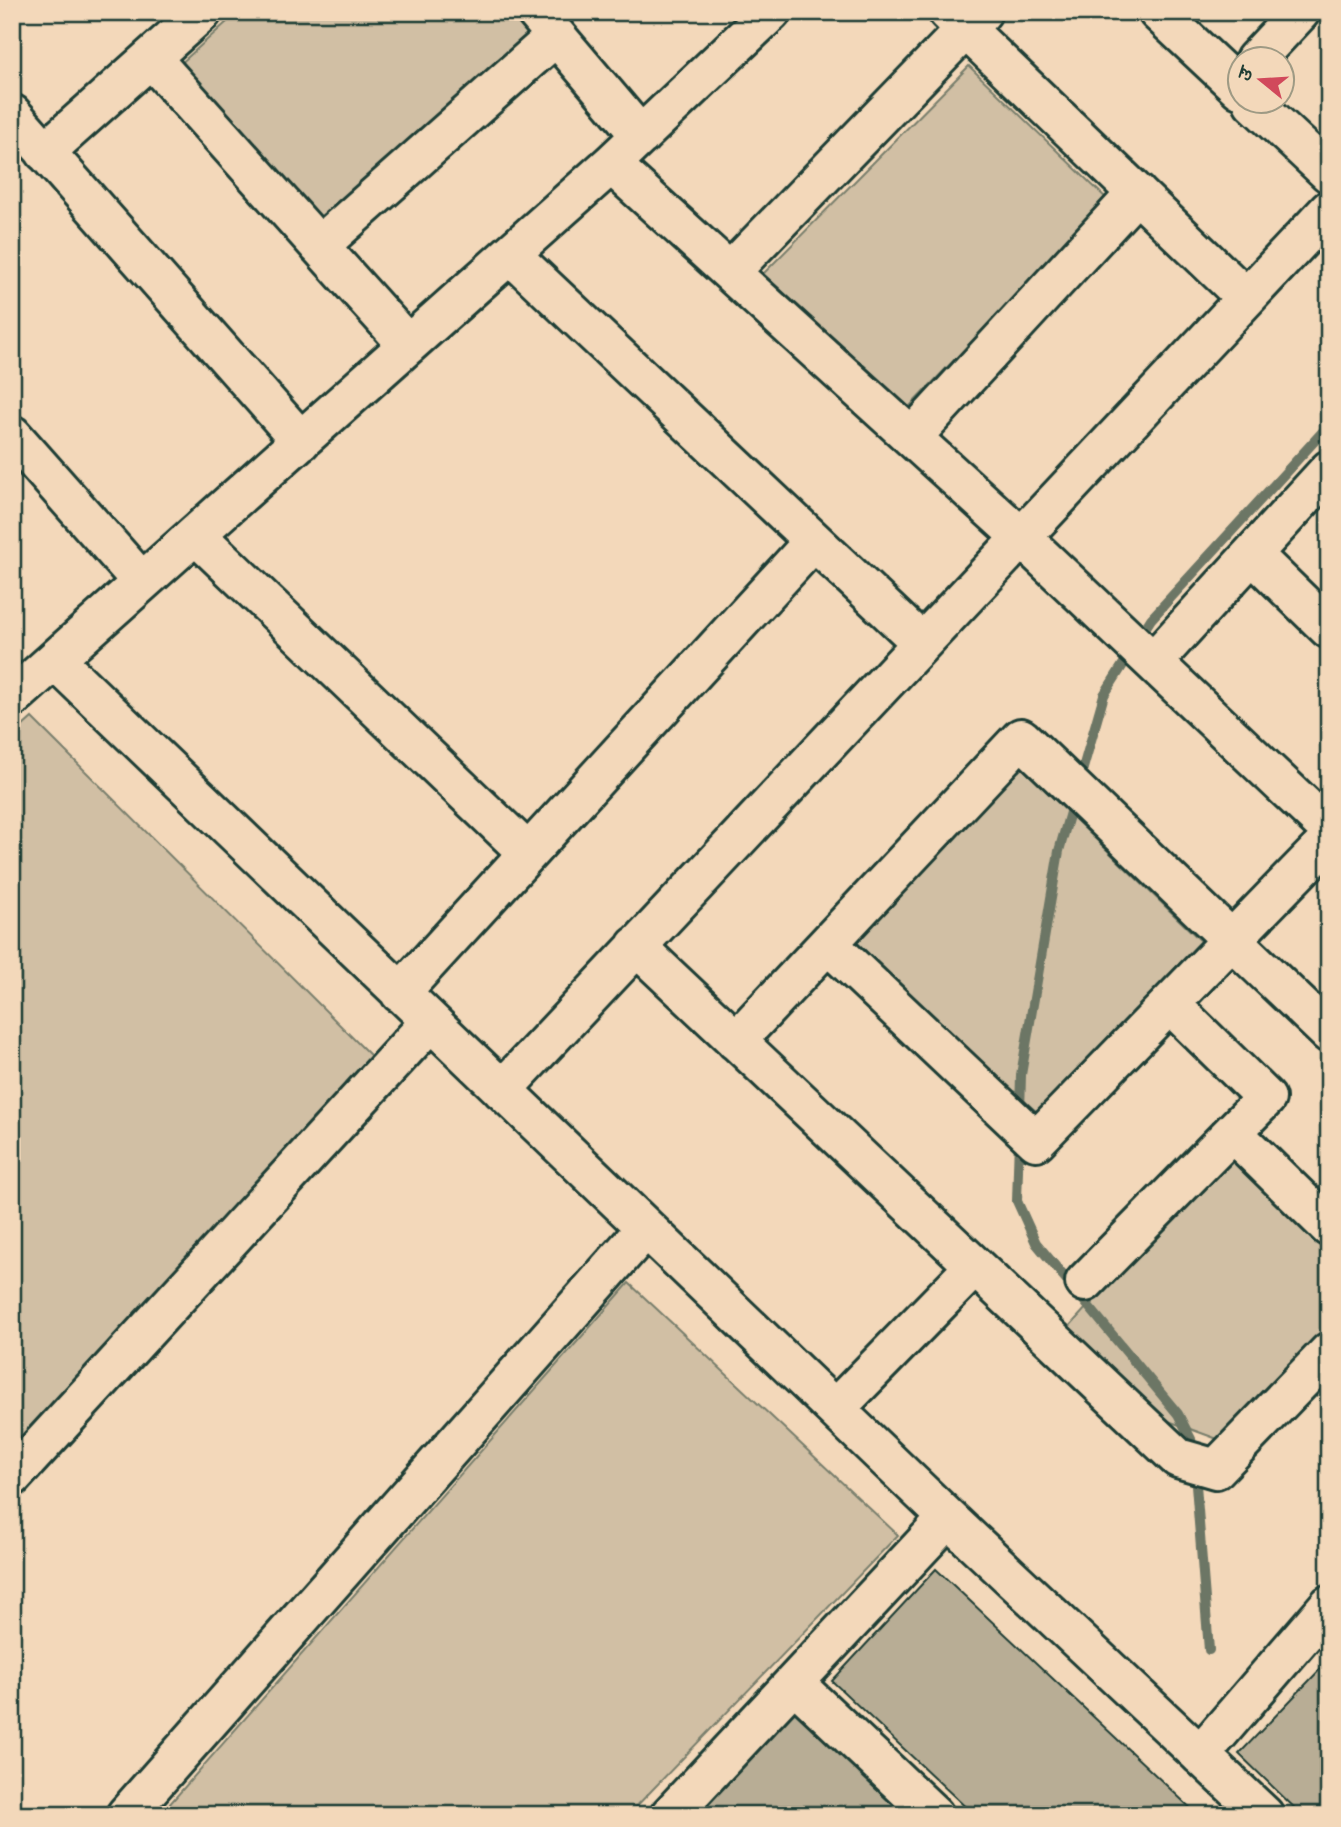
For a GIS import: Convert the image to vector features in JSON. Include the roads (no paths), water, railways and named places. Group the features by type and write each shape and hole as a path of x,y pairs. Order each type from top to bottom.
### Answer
{"street":[{"path":"45,152 202,12"},
{"path":"1158,12 1226,67"},
{"path":"1273,46 1300,12"},
{"path":"12,698 611,164 758,17"},
{"path":"730,272 965,18 1137,193 1246,298"},
{"path":"319,246 546,24 641,136"},
{"path":"151,58 408,345"},
{"path":"12,114 301,440"},
{"path":"1276,116 1329,173"},
{"path":"611,164 1021,537 1329,829"},
{"path":"912,437 1137,193"},
{"path":"502,1090 1329,209"},
{"path":"510,254 922,643"},
{"path":"12,435 142,582"},
{"path":"1139,648 1252,554 1329,470"},
{"path":"195,535 528,853"},
{"path":"400,993 814,541"},
{"path":"1252,554 1329,629"},
{"path":"55,660 948,1518 1264,1815"},
{"path":"736,1041 1021,738 1329,1033"},
{"path":"828,944 1036,1141 1329,839"},
{"path":"636,946 1178,1458 1216,1469 1329,1352"},
{"path":"1085,1282 1266,1098 1170,1004"},
{"path":"12,1477 430,1022"},
{"path":"1233,1133 1329,1227"},
{"path":"126,1815 646,1228"},
{"path":"835,1409 975,1266"},
{"path":"670,1815 948,1518"},
{"path":"1200,1755 1329,1605"},
{"path":"793,1683 931,1814"}],"waterway":[{"path":"1139,638 1151,619 1329,425"},
{"path":"1079,782 1104,695 1131,652"},
{"path":"1020,1112 1021,1075 1059,851 1074,798"},
{"path":"1019,1139 1017,1201 1036,1243 1178,1414 1191,1439 1193,1456"},
{"path":"1195,1472 1209,1650"}]}
